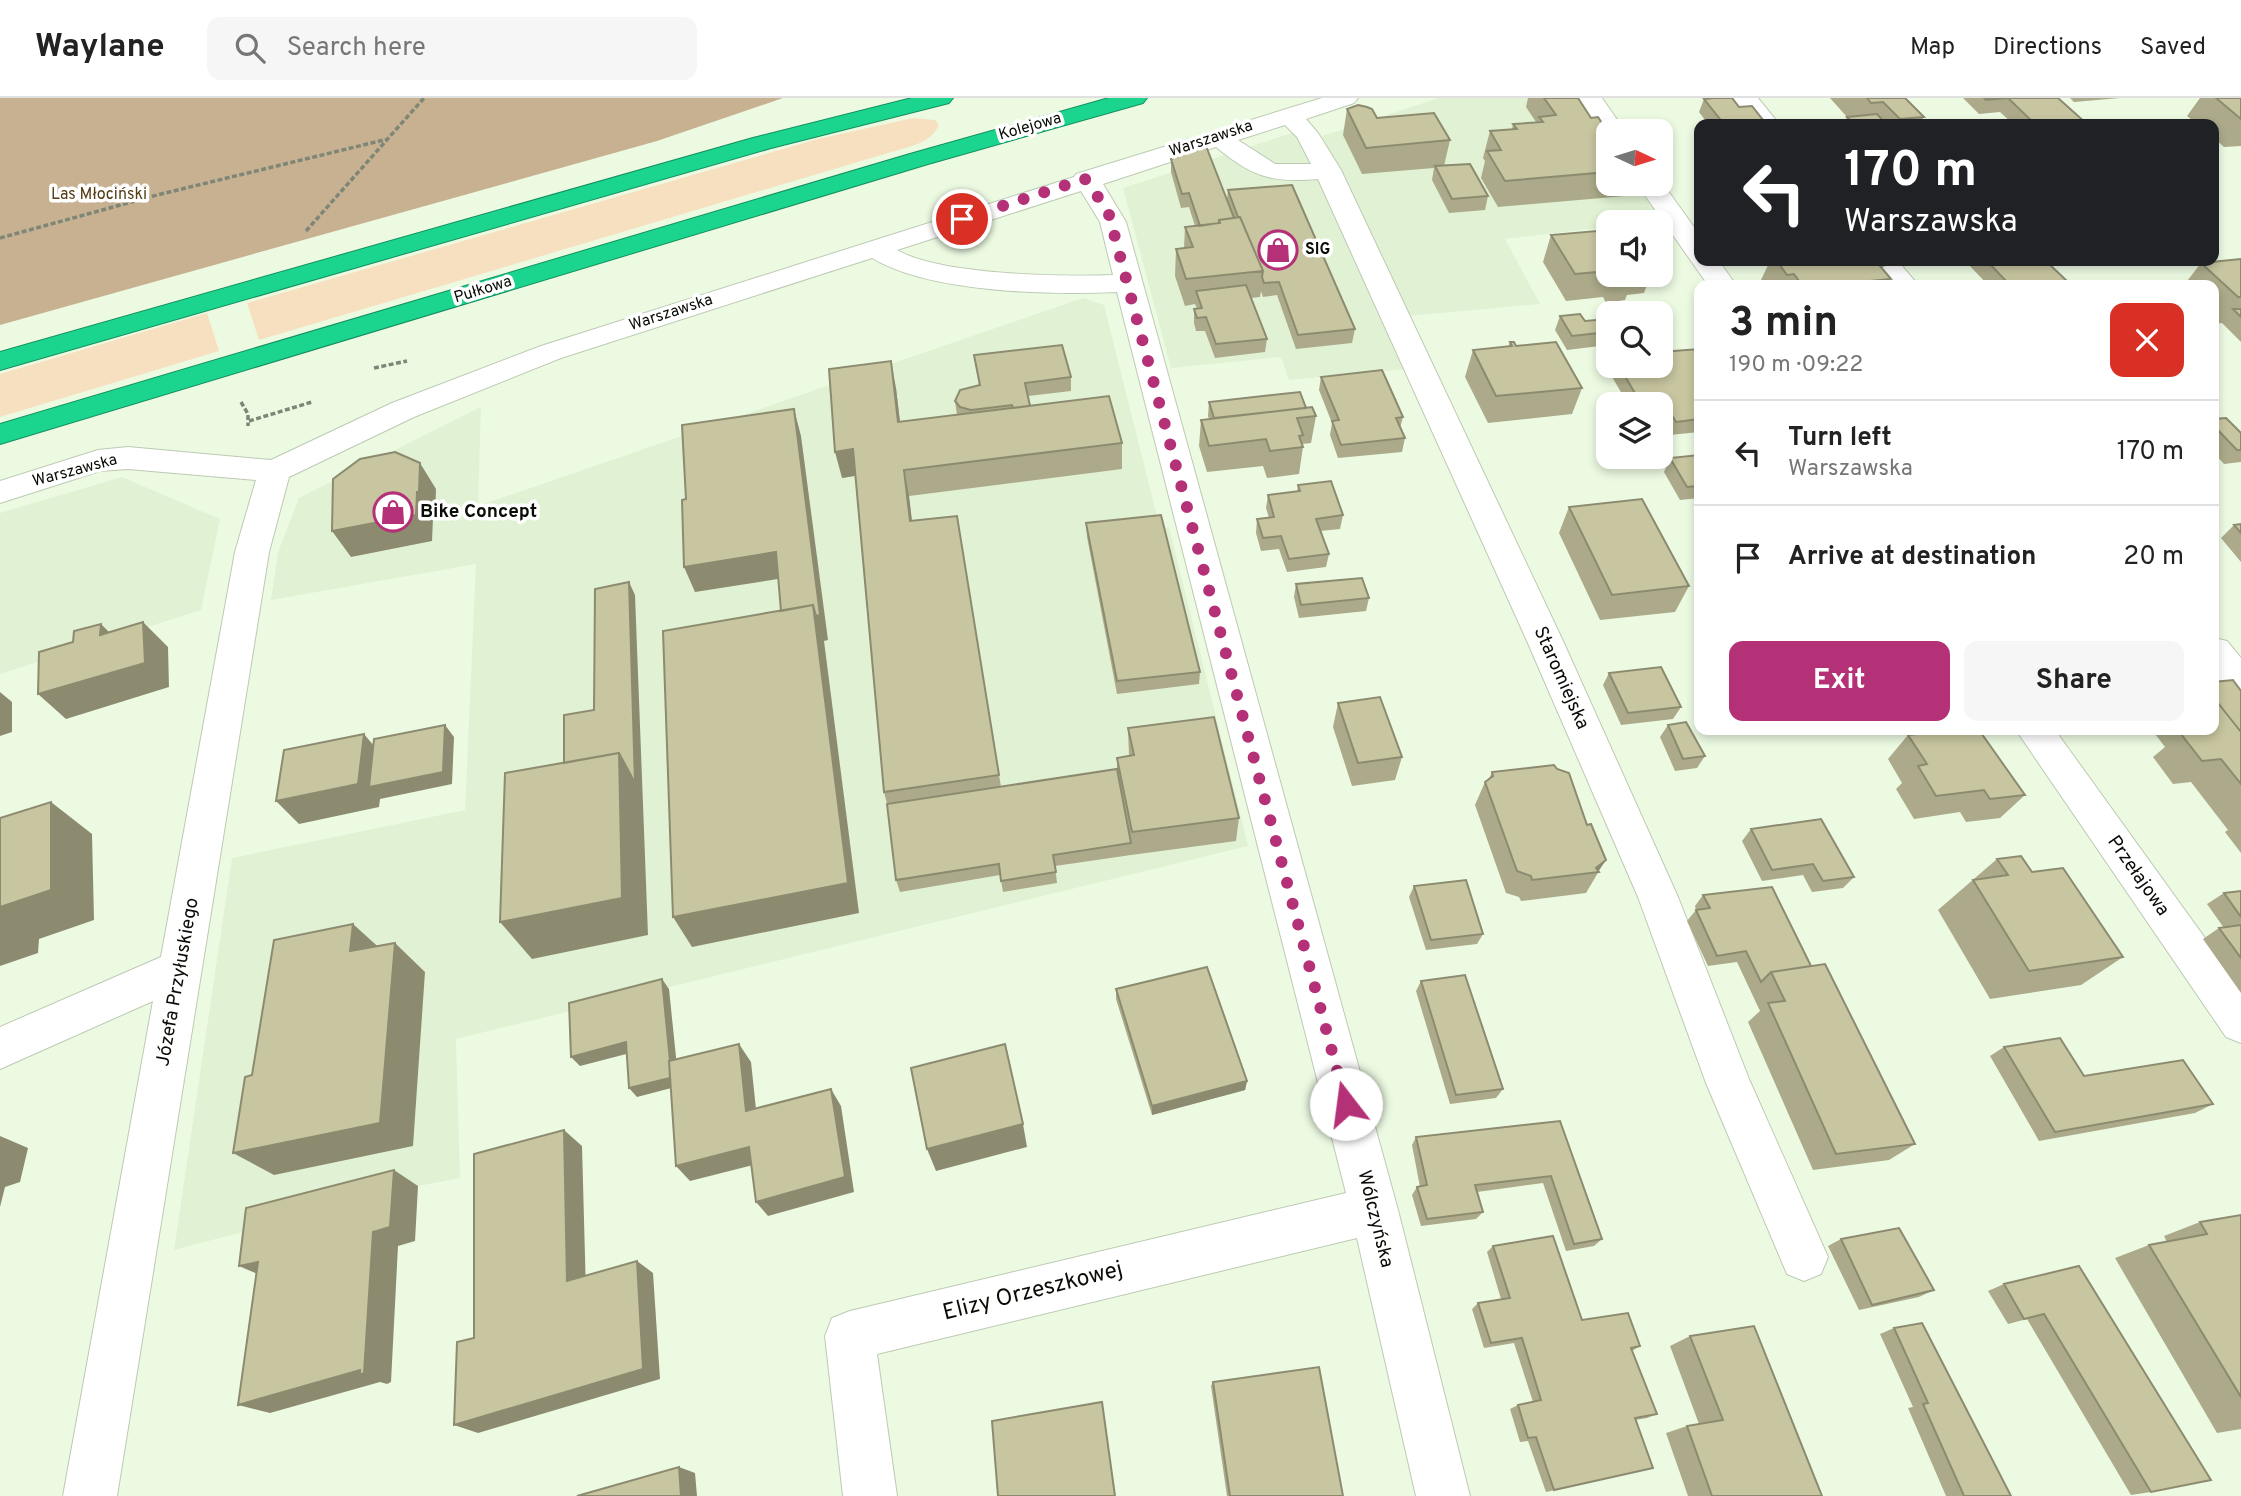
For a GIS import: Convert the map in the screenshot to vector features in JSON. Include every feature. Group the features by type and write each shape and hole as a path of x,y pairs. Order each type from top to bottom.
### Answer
{"highway":[{"name":"Kolejowa","path":"966,145 1135,98"},
{"path":"0,361 749,147 930,101"},
{"name":"Pułkowa","path":"0,434 966,145"}],"street":[{"name":"Warszawska","path":"0,492 98,461 120,458 275,471 365,427 478,379 551,352 1085,179 1346,98"},
{"path":"1590,98 1605,119"},
{"path":"1745,98 1763,119"},
{"name":"Staromiejska","path":"1288,115 1314,143 1328,170 1534,617 1641,858 1728,1083 1804,1257"},
{"path":"1219,137 1250,163 1268,172 1328,170"},
{"name":"Wólczyńska","path":"1085,179 1108,211 1128,283 1374,1210 1443,1496"},
{"path":"1659,196 1694,246"},
{"path":"874,248 892,260 925,271 1055,284 1128,283"},
{"path":"1887,266 1900,280"},
{"name":"Józefa Przyłuskiego","path":"90,1496 253,544 275,471"},
{"path":"2219,657 2241,683"},
{"name":"Przełajowa","path":"2038,735 2241,1023"},
{"path":"0,1048 181,969"},
{"name":"Elizy Orzeszkowej","path":"870,1496 850,1336 1374,1210"}],"path":[{"path":"300,238 424,98"},
{"path":"0,237 157,195 388,139"}],"shaded area":[{"path":"1439,98 1574,98 1596,154 1596,196 1644,196 1654,210 1596,210 1596,228 1505,239 1540,304 1408,316 1322,136"},
{"path":"913,118 935,120 939,125 930,137 910,147 259,340 247,303 818,139"},
{"path":"1298,131 1406,369 1289,380 1281,357 1171,368 1123,188"},
{"path":"1083,298 1104,305 1160,528 1169,527 1248,846 456,1039 460,1178 418,1186 174,1250 232,858 465,810 476,564 271,600 278,552 299,498 481,407 478,506"},
{"path":"207,313 219,351 0,417 0,374"},
{"path":"122,477 220,519 201,610 0,674 0,513"}],"green space":[{"name":"Las Młociński","path":"0,98 783,98 657,141 0,325"}],"building":[{"path":"1544,98 1578,98 1591,118 1598,117 1596,173 1505,181 1487,151 1501,150 1490,131 1517,129 1513,124 1543,122 1539,117 1556,115"},
{"path":"1732,98 1739,107 1752,106 1762,119 1720,119 1704,99"},
{"path":"1867,98 1905,98 1924,117 1900,119 1883,102 1871,103"},
{"path":"2008,98 2058,98 2081,119 2030,119"},
{"path":"2216,98 2241,98 2241,119"},
{"path":"1358,105 1372,109 1377,118 1434,113 1450,140 1366,148 1347,109"},
{"path":"1877,114 1882,119 1849,119 1847,117"},
{"path":"1206,146 1234,218 1200,226 1189,193 1182,194 1171,159"},
{"path":"1470,164 1488,196 1452,199 1435,166"},
{"name":"SIG","path":"1292,185 1355,329 1298,335 1279,282 1264,283 1263,271 1228,190"},
{"path":"1240,217 1263,271 1186,279 1176,249 1193,247 1185,227 1220,223 1219,220"},
{"path":"1596,231 1596,272 1575,274 1551,235"},
{"path":"2241,259 2241,297 2204,266 2219,266 2219,261"},
{"path":"1781,266 1880,266 1891,279 1798,280 1794,274 1787,275"},
{"path":"1992,266 2051,266 2066,280 2005,280"},
{"path":"1246,285 1267,339 1216,344 1206,317 1197,318 1194,309 1202,308 1196,291"},
{"path":"2233,309 2241,309 2241,317"},
{"path":"1580,314 1585,321 1596,320 1596,333 1572,336 1560,316"},
{"path":"1510,342 1514,342 1516,346 1556,342 1582,388 1496,396 1473,350 1512,346"},
{"path":"1062,345 1071,377 1025,383 1030,406 1013,408 1012,405 971,410 960,407 955,401 960,390 980,385 974,355"},
{"path":"1694,349 1694,420 1676,422 1673,417 1673,392 1634,392 1626,378 1673,378 1673,351"},
{"path":"891,361 898,422 1109,396 1122,443 904,470 910,521 957,516 999,775 884,792 853,449 835,452 829,369"},
{"path":"1382,370 1403,417 1396,418 1405,438 1341,445 1332,421 1339,420 1321,377"},
{"path":"1300,392 1306,408 1214,418 1209,402"},
{"path":"1312,407 1316,416 1297,418 1303,435 1299,436 1303,447 1270,451 1266,439 1209,446 1201,420"},
{"path":"794,409 820,615 816,616 813,605 781,611 776,552 684,567 682,500 686,499 682,425"},
{"path":"2226,418 2241,433 2241,450 2237,450 2219,431 2219,419"},
{"path":"395,452 420,463 416,515 332,531 333,479 360,459"},
{"path":"1694,456 1694,486 1687,487 1673,463 1673,458"},
{"path":"1331,481 1343,515 1316,519 1329,554 1289,559 1281,536 1263,538 1257,519 1274,517 1268,495 1300,491 1298,485"},
{"path":"1642,499 1689,586 1612,595 1569,507"},
{"path":"1161,515 1200,672 1117,681 1086,523"},
{"path":"2241,524 2241,533 2234,525"},
{"path":"1362,578 1369,598 1301,605 1296,584"},
{"path":"629,582 635,783 619,753 564,763 564,715 594,710 595,589"},
{"path":"813,605 848,883 673,917 663,631"},
{"path":"143,622 145,663 38,694 39,652 73,642 74,631 101,624 100,635"},
{"path":"1661,667 1681,707 1628,713 1609,673"},
{"path":"2233,680 2241,691 2241,732 2219,704 2219,681"},
{"path":"1380,697 1402,757 1358,763 1338,703"},
{"path":"2219,704 2241,732 2241,784 2221,759 2202,761 2182,735 2219,735"},
{"path":"1214,717 1239,818 1132,832 1117,758 1134,755 1128,728"},
{"path":"1686,722 1705,756 1683,759 1668,725"},
{"path":"445,725 443,772 369,787 374,739"},
{"path":"364,734 358,784 276,801 284,750"},
{"path":"1908,735 1983,735 2025,795 1990,799 1984,790 1936,796 1918,766 1927,764"},
{"path":"619,753 622,898 500,922 505,773"},
{"path":"1554,765 1557,769 1569,773 1587,825 1591,824 1606,860 1596,868 1599,872 1532,880 1531,876 1517,871 1485,782 1493,776 1492,772"},
{"path":"1117,769 1131,843 1053,855 1056,872 1001,881 999,864 896,880 887,804"},
{"path":"51,802 51,890 0,907 0,818"},
{"path":"1821,819 1854,877 1823,881 1813,864 1772,870 1751,829"},
{"path":"2021,856 2032,872 2063,868 2123,957 2029,971 1973,880 2008,875 1997,859"},
{"path":"1466,880 1483,934 1431,940 1414,886"},
{"path":"1772,887 1811,966 1771,972 1761,982 1746,951 1717,956 1696,910 1710,908 1703,895"},
{"path":"2241,891 2241,917 2224,893"},
{"path":"353,924 350,951 395,943 380,1123 233,1153 245,1077 252,1075 274,940"},
{"path":"2241,925 2241,958 2219,928"},
{"path":"1825,964 1915,1144 1836,1154 1768,1003 1785,1001 1771,972"},
{"path":"1207,967 1247,1081 1152,1106 1116,989"},
{"path":"1465,975 1503,1089 1456,1095 1421,981"},
{"path":"662,979 670,1078 629,1088 626,1042 571,1057 569,1003"},
{"path":"2060,1038 2084,1076 2183,1060 2213,1104 2055,1132 2004,1047"},
{"path":"739,1044 746,1111 831,1089 845,1177 756,1202 749,1147 676,1166 669,1061"},
{"path":"1005,1044 1023,1124 927,1149 911,1068"},
{"path":"1560,1121 1602,1239 1574,1244 1551,1176 1475,1185 1483,1212 1427,1219 1417,1187 1427,1185 1416,1137"},
{"path":"564,1130 567,1281 637,1261 643,1369 454,1425 457,1342 474,1338 474,1154"},
{"path":"394,1170 390,1227 373,1232 364,1373 360,1375 360,1370 238,1405 258,1262 239,1266 246,1208"},
{"path":"2241,1215 2241,1397 2149,1245 2207,1234 2200,1222"},
{"path":"1899,1228 1934,1290 1872,1305 1841,1239"},
{"path":"1553,1236 1582,1320 1628,1313 1640,1346 1631,1348 1657,1414 1635,1418 1653,1468 1554,1490 1536,1437 1528,1438 1518,1405 1541,1400 1522,1338 1491,1343 1478,1303 1510,1298 1493,1246"},
{"path":"2079,1266 2211,1480 2151,1492 2044,1314 2024,1319 2004,1284"},
{"path":"1922,1323 2011,1496 1964,1496 1923,1404 1928,1403 1894,1328"},
{"path":"1754,1326 1822,1496 1712,1496 1687,1426 1723,1420 1690,1336"},
{"path":"1319,1367 1343,1496 1230,1496 1213,1382"},
{"path":"1102,1402 1115,1496 998,1496 992,1421"},
{"path":"679,1467 681,1496 577,1496"}],"place":[{"name":"SIG","path":"1278,250"},
{"name":"Bike Concept","path":"393,512"}],"route":[{"path":"962,219 1085,179 1095,189 1113,222 1346,1104"}]}
